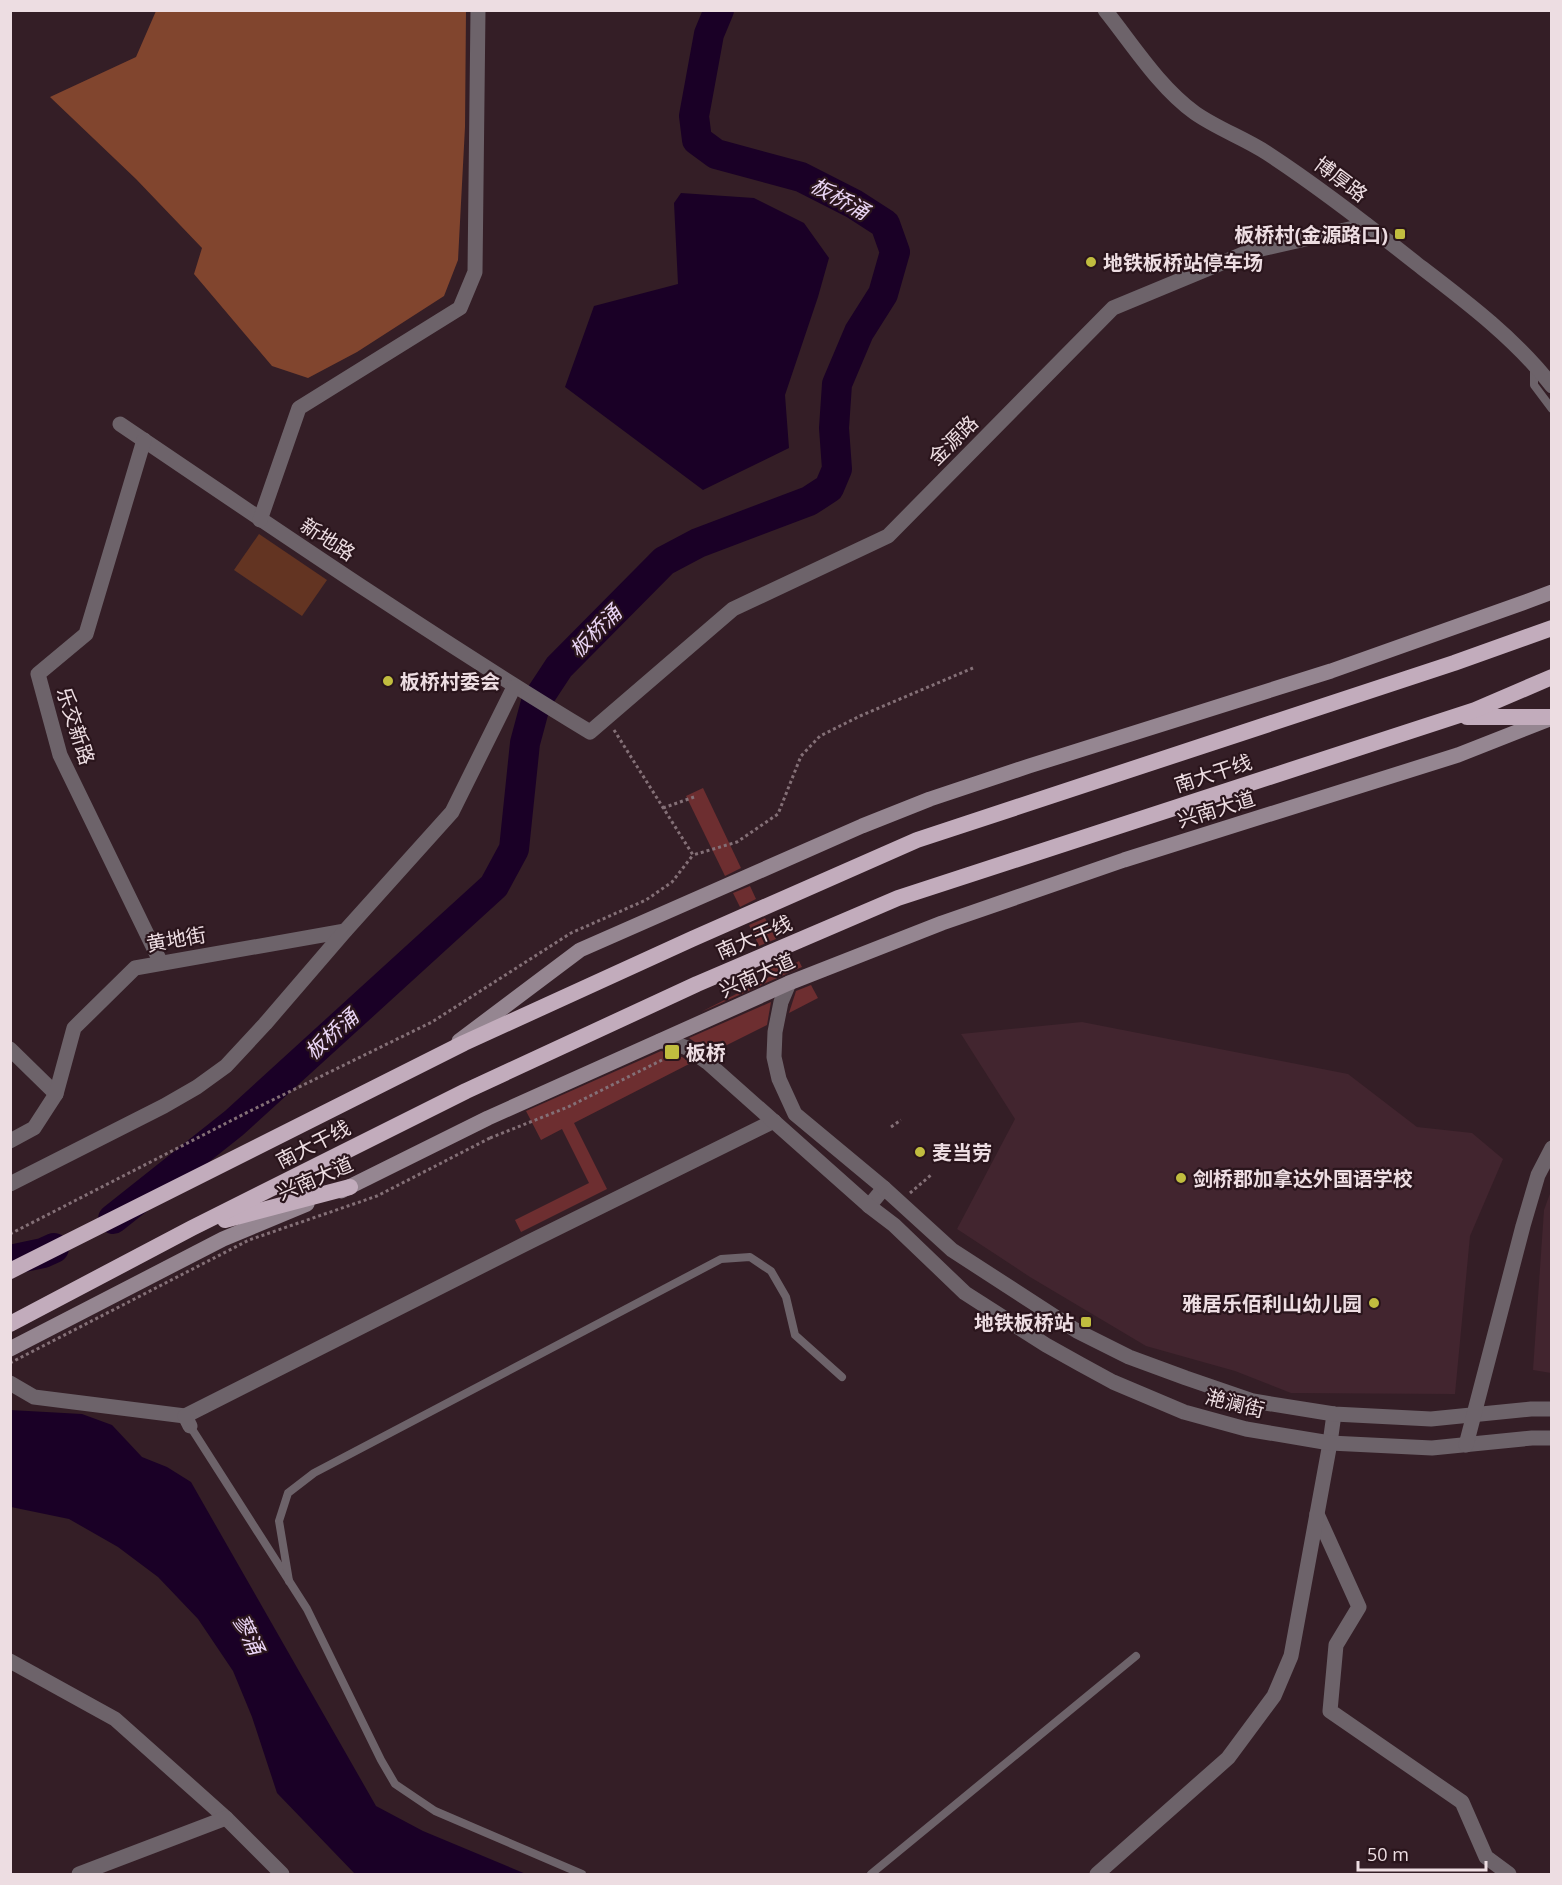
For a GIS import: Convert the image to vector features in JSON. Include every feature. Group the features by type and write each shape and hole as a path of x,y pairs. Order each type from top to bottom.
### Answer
{"highway":[{"name":"南大干线","path":"10,1272 444,1052 917,840 1551,628"},
{"name":"南大干线","path":"10,1324 192,1228 466,1090 698,984 898,898 1475,710 1551,677"},
{"path":"1454,717 1551,718"},
{"path":"192,1228 350,1187"}],"main road":[{"path":"444,1052 580,950 862,826 1029,766 1331,671 1551,592"},
{"name":"兴南大道","path":"10,1349 223,1239 350,1187 488,1118 789,983 942,923 1124,860 1458,756 1551,718"}],"street":[{"path":"260,520 299,408 460,308 475,272 478,10"},
{"name":"博厚路","path":"1106,10 1160,81 1194,112 1226,132 1264,150 1308,179 1458,296 1533,362 1551,386"},
{"name":"金源路","path":"590,732 733,609 888,536 1113,308 1248,252 1367,225"},
{"name":"新地路","path":"120,424 260,520 514,687 590,732"},
{"name":"乐交新路","path":"144,440 86,634 38,674 60,755 161,963"},
{"path":"10,1184 164,1106 197,1087 226,1066 452,812 514,687"},
{"name":"黄地街","path":"10,1141 34,1128 56,1094 74,1028 135,968 345,931"},
{"name":"滟澜街","path":"789,983 775,1032 774,1057 779,1079 795,1114 884,1188 952,1250 1077,1331 1129,1357 1253,1401 1334,1414 1431,1419 1551,1409"},
{"path":"660,1041 687,1048"},
{"path":"10,1048 56,1094"},
{"name":"滟澜街","path":"687,1048 723,1075 869,1206 894,1225 965,1293 1046,1345 1113,1382 1184,1412 1246,1429 1330,1443 1432,1448 1551,1438"},
{"path":"10,1383 34,1397 188,1421 519,1247 774,1122"},
{"path":"1466,1445 1523,1226 1538,1175 1551,1148"},
{"path":"869,1206 884,1188"},
{"path":"1015,1324 1029,1300"},
{"path":"1097,1875 1228,1758 1274,1696 1291,1656 1334,1414"},
{"path":"1317,1514 1359,1607 1336,1646 1330,1711 1462,1802 1486,1857 1509,1875"},
{"path":"10,1661 115,1719 226,1818 282,1875"},
{"path":"79,1875 226,1818"}],"lane":[{"path":"1551,370 1533,362 1534,385 1551,409"},
{"path":"289,1581 279,1521 288,1493 314,1473 721,1259 750,1257 771,1271 786,1297 795,1335 842,1377"},
{"path":"188,1421 307,1609 395,1784 435,1811 582,1875"},
{"path":"871,1875 1136,1656"}],"path":[{"path":"10,1234 248,1112 432,1022 571,933 646,900 672,882 693,855 737,842 778,814 801,756 820,736 860,716 973,668"},
{"path":"606,718 693,855"},
{"path":"663,808 694,797"},
{"path":"10,1363 249,1240 377,1196 490,1138 568,1107 687,1048"},
{"path":"891,1127 901,1120"},
{"path":"898,1203 931,1175"}],"shaded area":[{"path":"156,11 466,11 465,127 458,260 444,296 357,352 308,378 272,366 194,274 202,248 136,179 50,97 136,57"},
{"path":"259,534 327,580 302,616 234,570"},
{"name":"剑桥郡加拿达外国语学校","path":"1082,1022 1348,1074 1417,1127 1472,1133 1503,1159 1470,1236 1455,1394 1291,1393 1235,1371 1146,1346 1030,1277 957,1229 1015,1119 961,1034"},
{"path":"1551,1191 1551,1373 1533,1370 1544,1210"}],"water":[{"path":"681,193 754,198 804,223 829,258 785,395 789,448 703,490 565,387 594,306 678,284 674,203"},
{"name":"蓼涌","path":"10,1410 82,1414 112,1425 142,1457 167,1467 191,1482 376,1806 423,1831 526,1874 355,1874 277,1793 252,1717 233,1671 198,1619 158,1577 118,1547 69,1519 11,1507"}],"building":[{"path":"703,788 741,868 725,876 686,796"},
{"path":"750,886 756,899 740,907 733,893"},
{"path":"765,918 776,939 759,946 749,925"},
{"path":"785,958 789,967 799,961 802,967 701,1012 773,975 768,965"},
{"path":"811,985 818,998 789,1013 796,991"},
{"path":"771,1002 767,1025 711,1053 689,1038"},
{"path":"661,1051 682,1057 691,1063 574,1123 607,1189 521,1232 515,1220 589,1183 562,1129 541,1140 526,1111"}],"waterway":[{"name":"板桥涌","path":"113,1219 234,1123 494,886 514,849 525,743 536,702 559,667 664,561 698,543 809,501 829,488 837,469 834,428 837,384 859,332 883,294 895,252 885,224 854,204 801,177 716,154 697,140 694,116 709,34 719,10"},
{"name":"板桥涌","path":"10,1260 43,1253 54,1248"}],"place":[{"name":"板桥村(金源路口)","path":"1400,234"},
{"name":"地铁板桥站停车场","path":"1091,262"},
{"name":"板桥村委会","path":"388,681"},
{"name":"板桥","path":"672,1052"},
{"name":"麦当劳","path":"920,1152"},
{"name":"剑桥郡加拿达外国语学校","path":"1181,1178"},
{"name":"雅居乐佰利山幼儿园","path":"1374,1303"},
{"name":"地铁板桥站","path":"1086,1322"}]}
